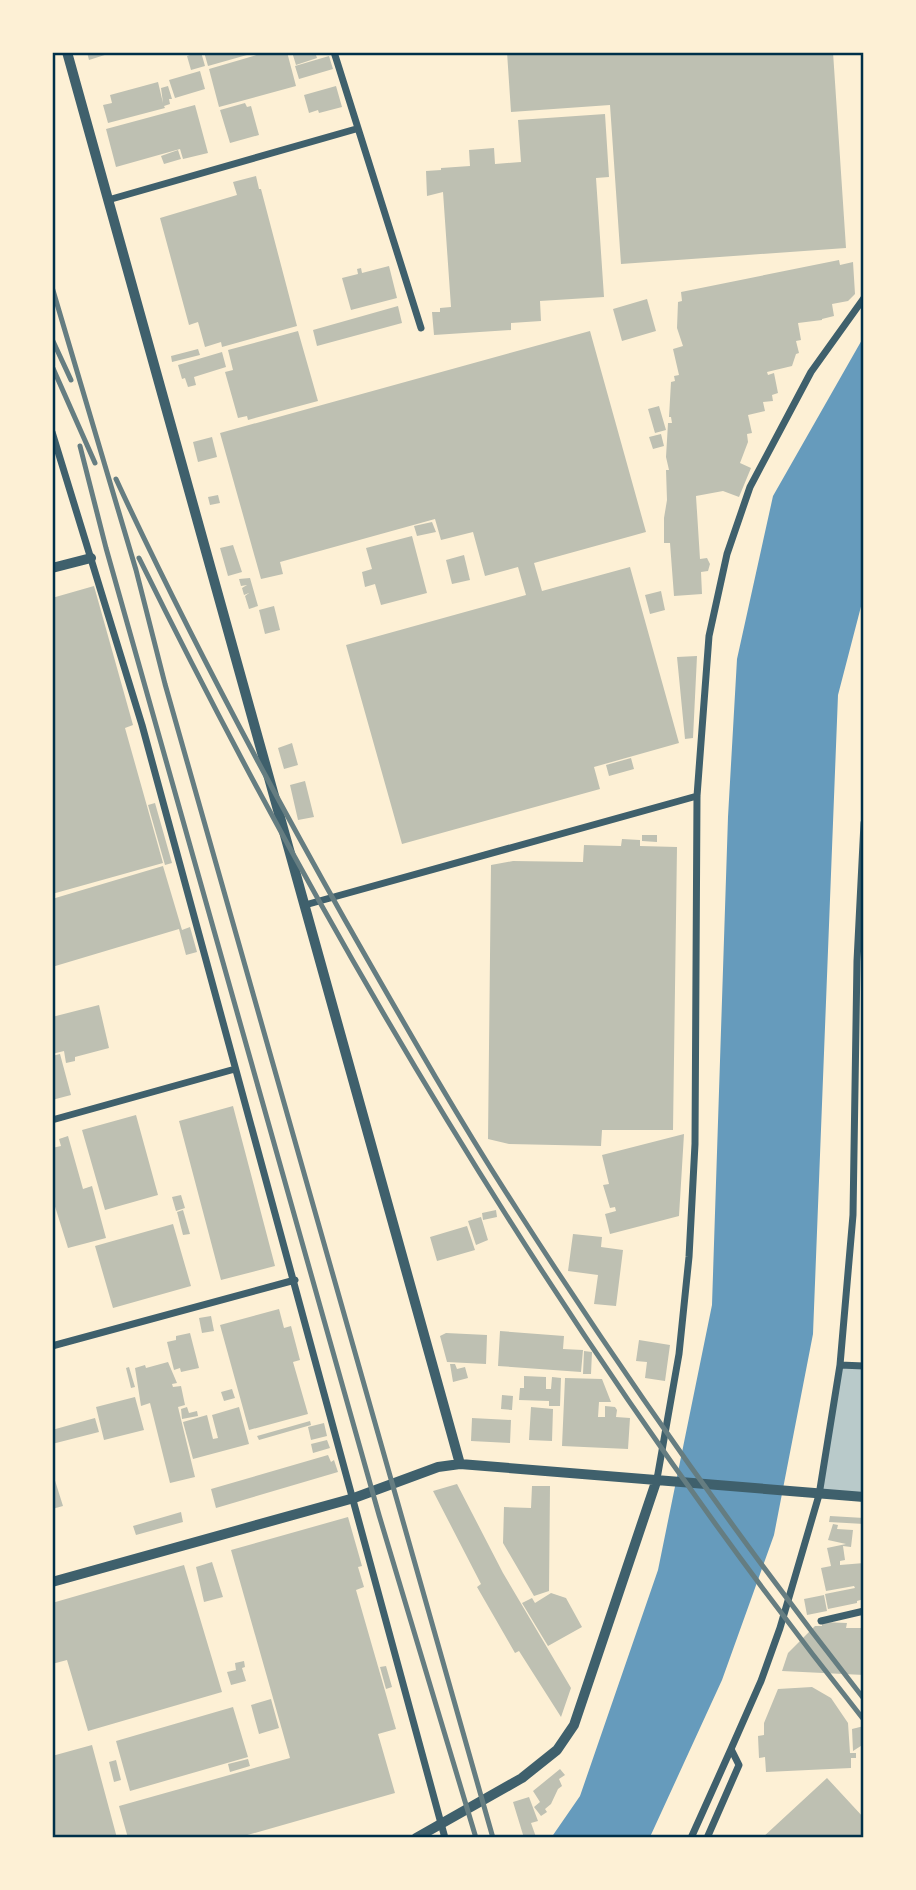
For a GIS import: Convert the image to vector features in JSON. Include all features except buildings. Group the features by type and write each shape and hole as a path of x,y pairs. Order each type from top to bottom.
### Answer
{"street":[{"path":"67,52 460,1464"},
{"path":"334,52 356,129 421,328"},
{"path":"108,200 356,129"},
{"path":"416,1838 522,1778 557,1750 574,1725 662,1480 679,1354 695,1144 697,796 709,636 727,554 750,487 811,372 863,298"},
{"path":"52,432 138,713 295,1280 445,1838"},
{"path":"52,568 91,558"},
{"path":"305,905 697,796"},
{"path":"691,1838 761,1681 780,1628 813,1494 840,1365 853,1215 857,961 863,823"},
{"path":"52,1120 235,1069"},
{"path":"52,1346 295,1280"},
{"path":"840,1365 863,1366"},
{"path":"52,1582 354,1498 438,1467 460,1464 863,1497"},
{"path":"821,1621 863,1611"},
{"path":"708,1838 739,1765 731,1749"}],"shaded area":[{"path":"840,1365 863,1366 863,1497 819,1495"}],"water":[{"path":"863,338 864,595 838,695 813,1334 774,1535 722,1680 650,1837 551,1838 580,1796 658,1570 712,1305 728,817 737,659 773,496"}],"railway":[{"path":"52,287 136,570 165,684 493,1838"},
{"path":"52,339 71,380"},
{"path":"52,366 95,463"},
{"path":"80,446 106,548 379,1515 476,1838"},
{"path":"116,479 198,647 285,812 473,1140 643,1398 773,1580 864,1699"},
{"path":"139,558 216,711 298,862 382,1011 471,1158 563,1303 659,1445 864,1720"}]}
